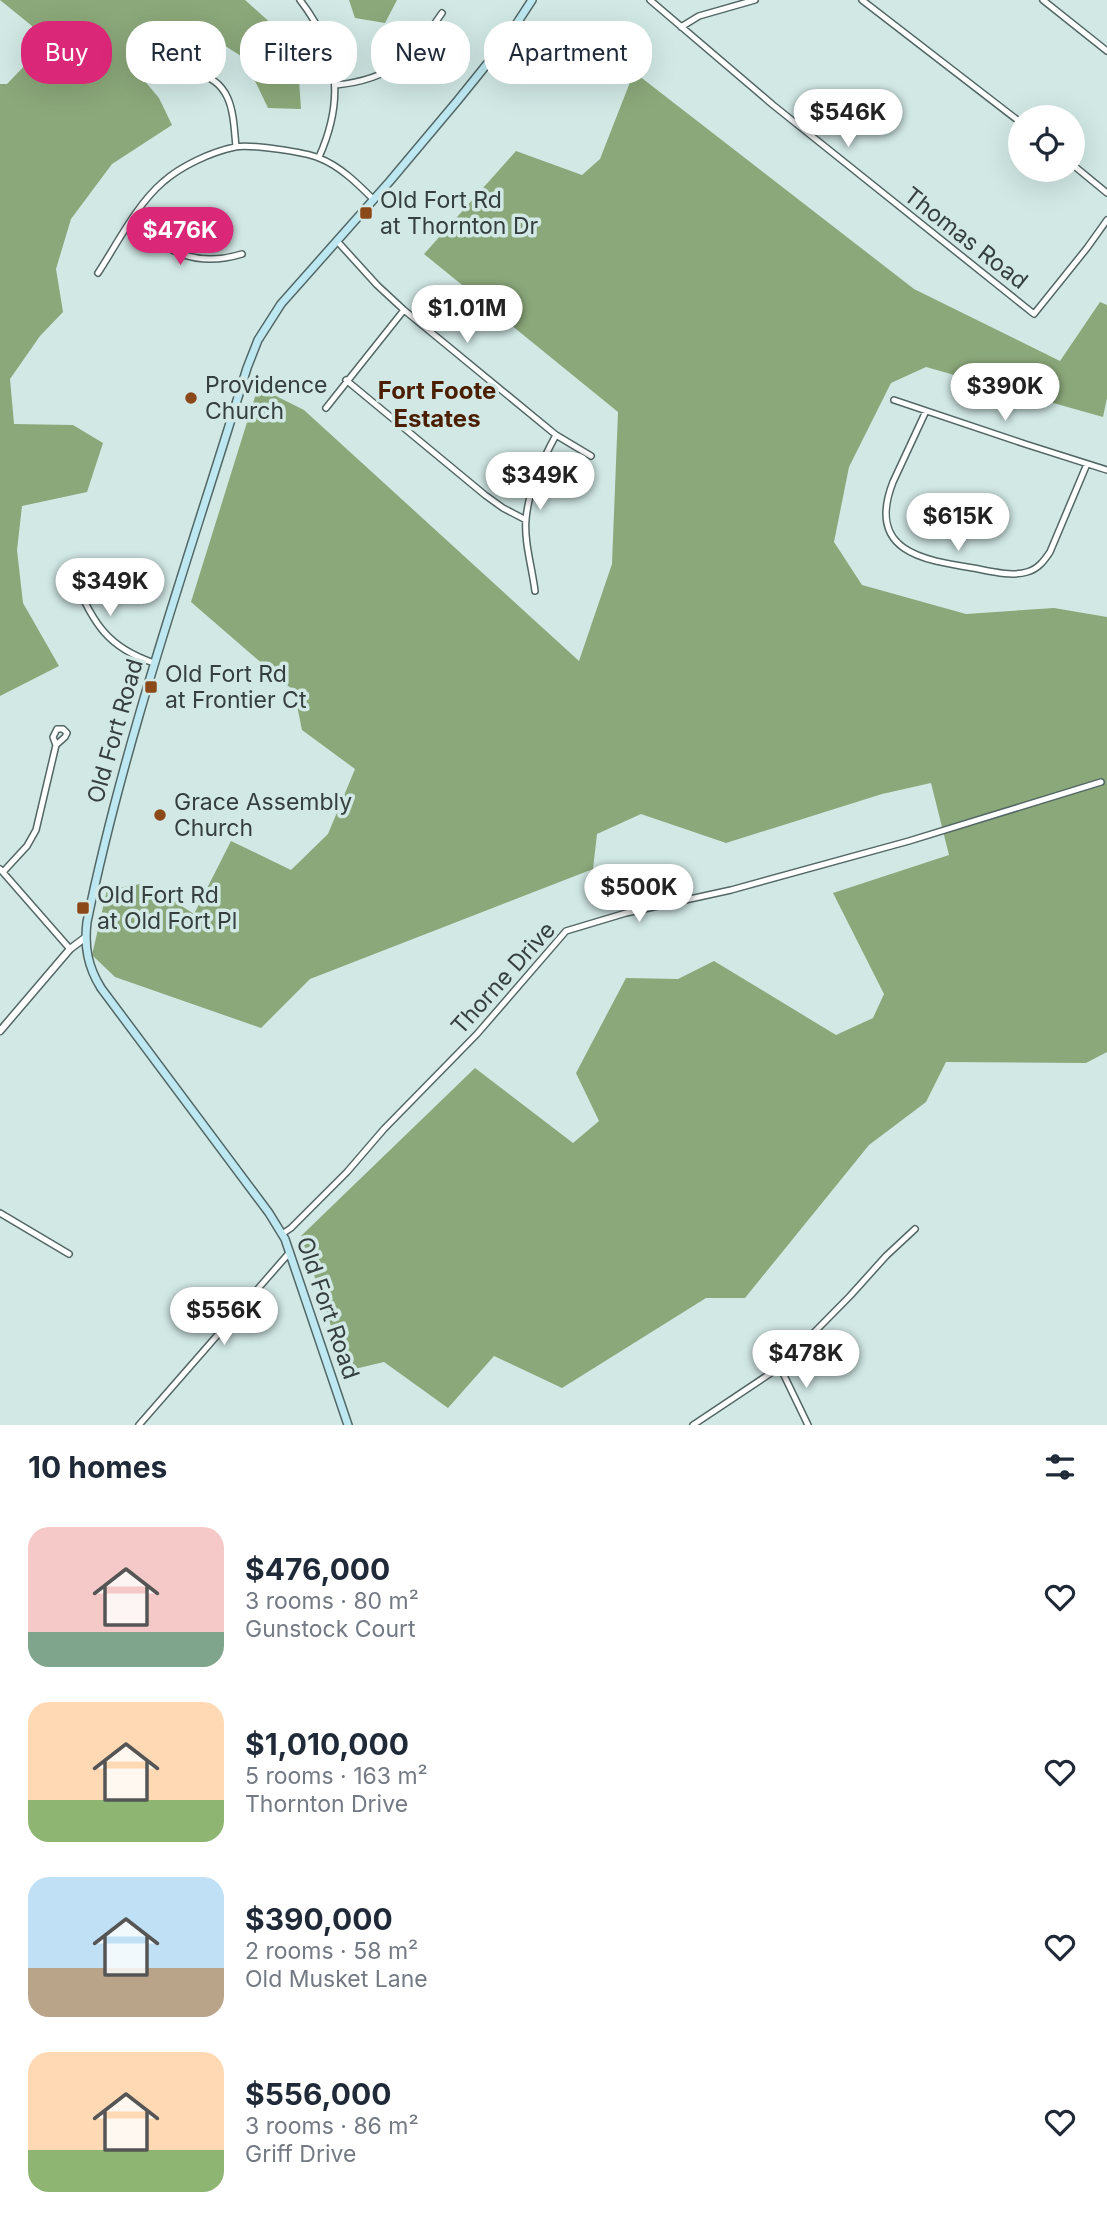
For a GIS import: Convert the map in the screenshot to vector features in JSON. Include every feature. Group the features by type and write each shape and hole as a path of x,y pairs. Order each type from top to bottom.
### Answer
{"main road":[{"name":"Old Fort Road","path":"348,1425 282,1234 101,988 89,964 86,937 109,824 154,663 258,340 291,292 496,54 531,0"}],"street":[{"path":"300,0 315,21 326,45 336,85 334,111 319,158"},
{"name":"Thomas Road","path":"650,0 773,105 1034,314 1107,220"},
{"path":"681,27 699,16 755,0"},
{"path":"862,0 1008,113"},
{"path":"1043,0 1107,51"},
{"path":"336,85 386,74 411,53 442,13"},
{"path":"216,84 226,95 233,112 236,147"},
{"path":"98,273 149,196 164,181 196,161 236,147 286,151 319,158 353,180 373,200"},
{"path":"1085,175 1107,193"},
{"path":"132,221 157,242 196,259 217,259 242,254"},
{"path":"337,241 369,277 404,310 556,435 592,456"},
{"path":"326,408 404,310"},
{"path":"346,380 485,495 526,520"},
{"path":"894,400 1107,470"},
{"path":"926,411 889,492 887,509 889,528 897,542 908,552 923,559 1003,573 1030,572 1045,560 1050,552 1087,464"},
{"path":"536,591 526,520 533,487 556,435"},
{"path":"70,572 95,620 108,636 131,655 154,663"},
{"path":"56,745 36,830 27,846 1,871 70,949"},
{"name":"Thorne Drive","path":"282,1234 347,1172 384,1129 477,1034 566,931 626,913 731,890 909,841 1101,782"},
{"path":"0,1031 70,949 86,937"},
{"path":"0,1213 69,1254"},
{"path":"693,1425 780,1367 915,1229"},
{"path":"139,1425 290,1252"},
{"path":"780,1367 808,1425"}],"green space":[{"path":"0,0 245,0 268,21 240,21 240,55 226,46 226,21 126,21 126,84 147,84 159,98 172,125 112,164 71,219 56,269 63,312 40,336 10,379 14,424 73,425 103,443 87,492 22,506 17,550 23,603 59,666 0,696 0,84 7,84 21,69 21,84 112,84 112,21 26,21"},
{"path":"349,0 397,0 386,21 355,18"},
{"path":"256,84 299,84 301,109 268,108"},
{"path":"629,84 649,84 914,289 1060,361 1100,302 1107,305 1107,398 1103,417 926,367 891,383 849,467 834,542 862,585 966,614 1054,608 1107,617 1107,1052 1086,1063 946,1062 926,1102 869,1145 745,1298 706,1298 562,1388 494,1356 448,1408 384,1362 346,1371 301,1236 475,1068 573,1143 599,1121 576,1073 626,978 678,979 714,961 836,1035 873,1018 884,994 833,893 949,855 931,783 882,794 726,843 641,814 597,834 593,869 310,979 261,1028 115,977 92,955 107,890 146,883 194,914 231,841 291,870 328,834 355,769 302,730 294,691 191,602 258,387 304,410 579,661 612,564 618,412 424,254 516,151 582,175 600,159"}],"place":[{"name":"Old Fort Rd at Thornton Dr","path":"366,213"},
{"name":"Providence Church","path":"191,398"},
{"name":"Old Fort Rd at Frontier Ct","path":"151,687"},
{"name":"Grace Assembly Church","path":"160,815"},
{"name":"Old Fort Rd at Old Fort Pl","path":"83,908"}],"district":[{"name":"Fort Foote Estates","path":"437,405"}]}
